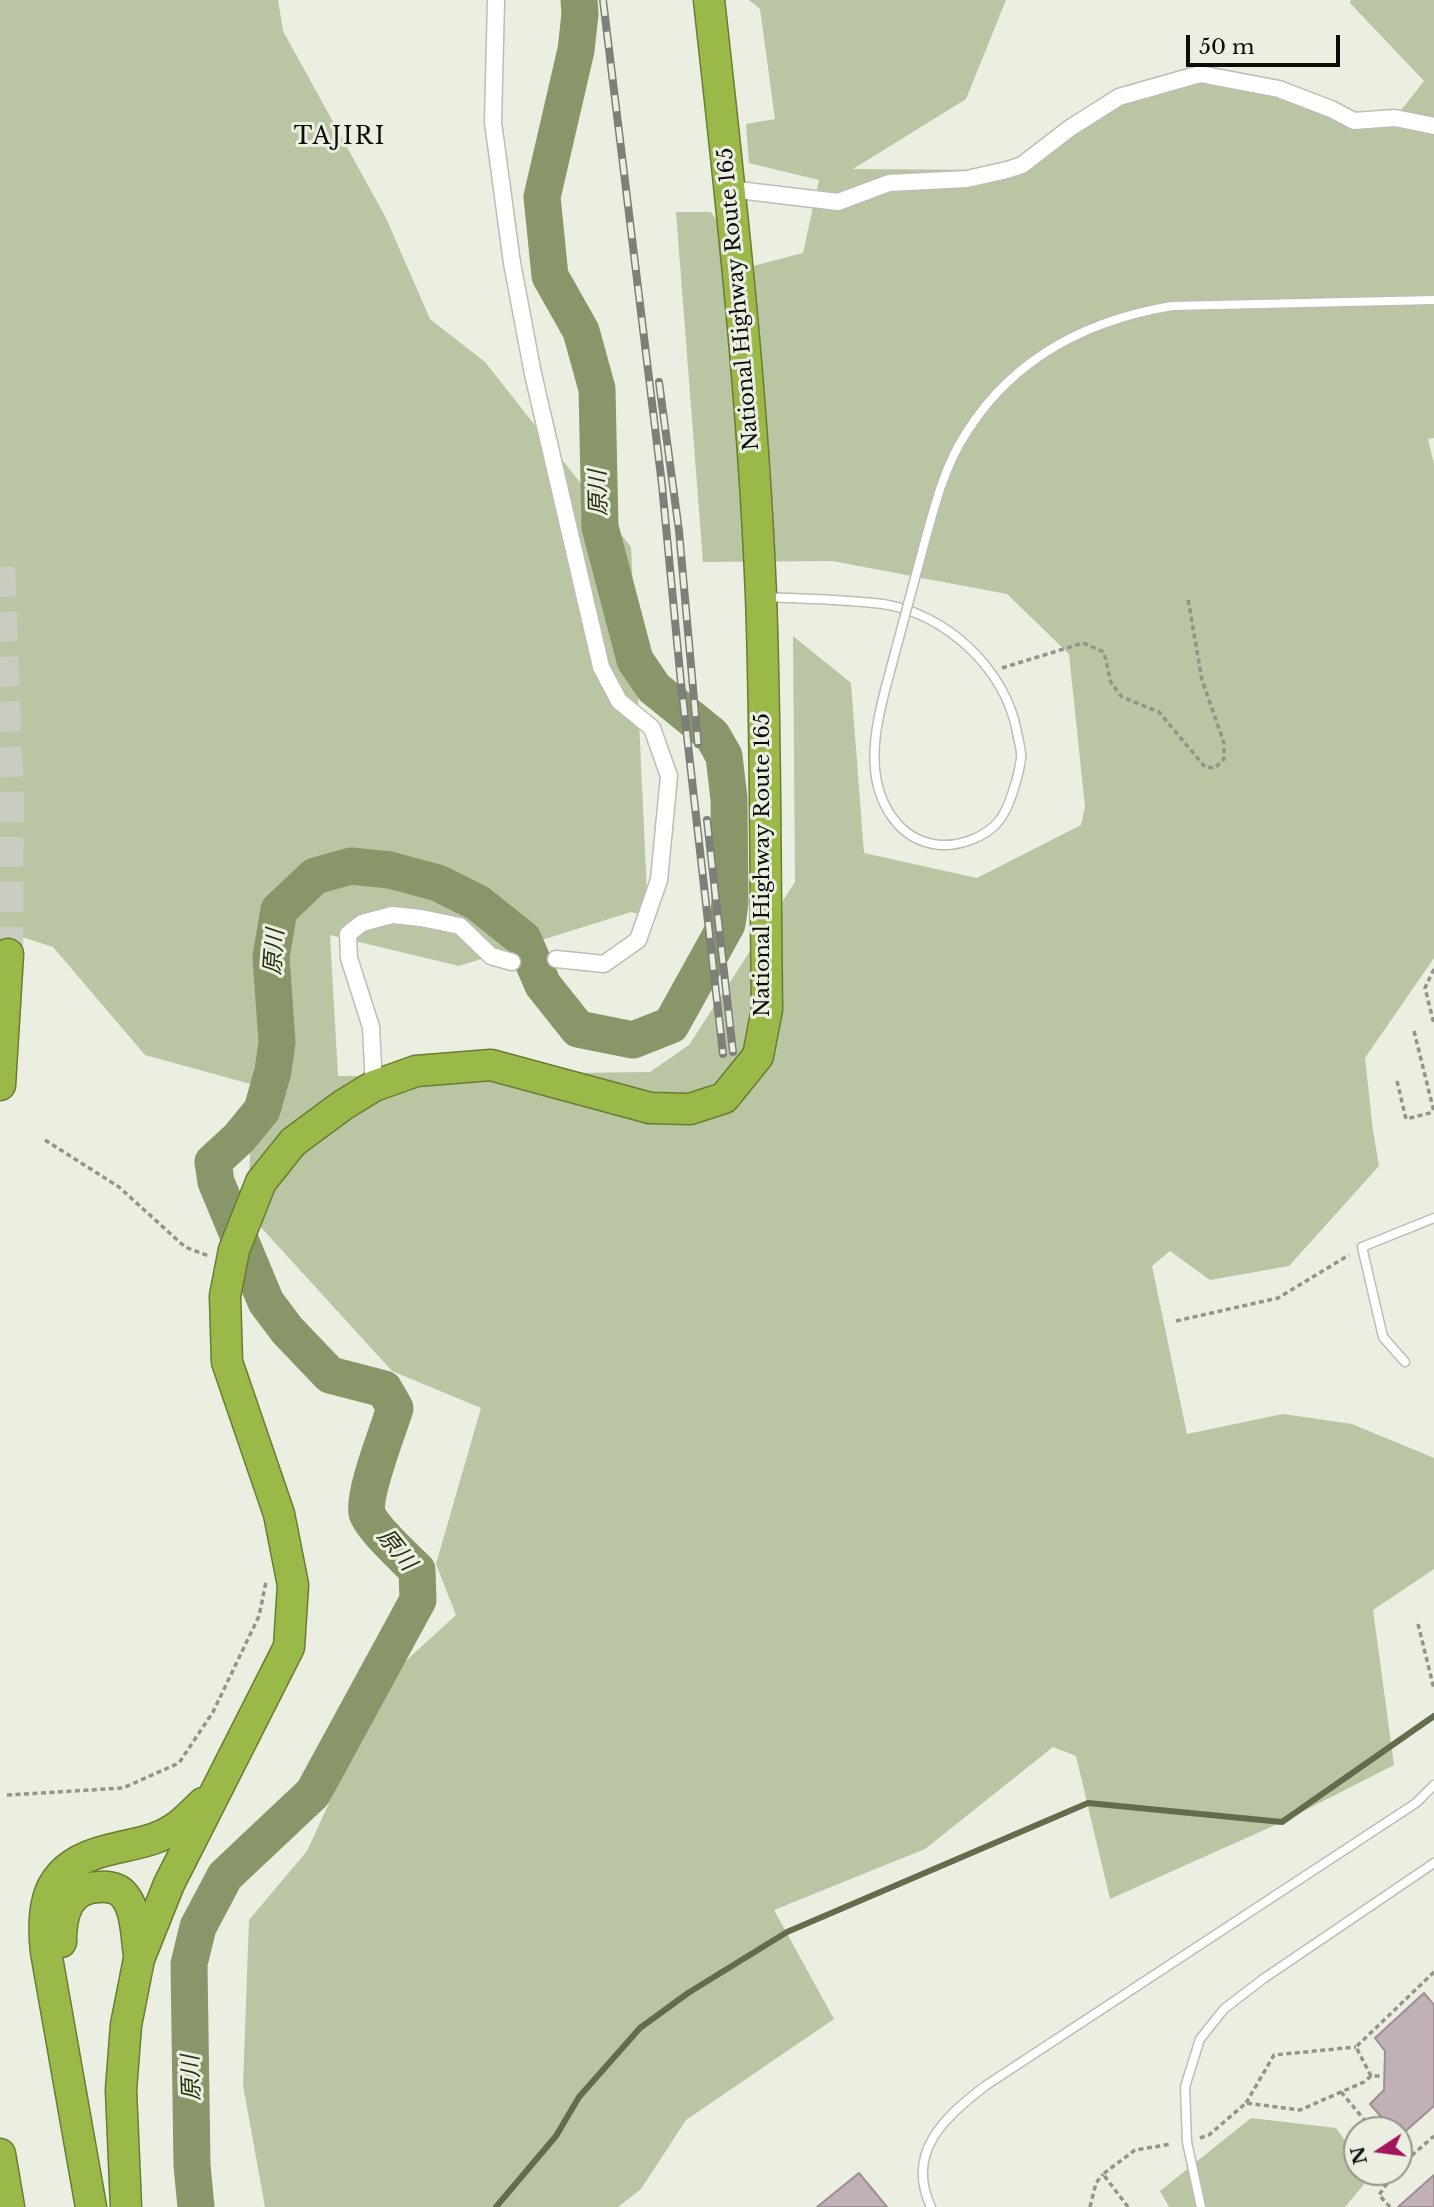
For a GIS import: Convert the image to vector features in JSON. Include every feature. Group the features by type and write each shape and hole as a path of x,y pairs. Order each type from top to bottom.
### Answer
{"highway":[{"name":"National Highway Route 165","path":"126,2207 121,2090 126,2025 139,1959 169,1884 289,1647 293,1585 279,1514 227,1362 225,1296 232,1258 261,1182 293,1142 343,1105 373,1086 416,1071 491,1065 650,1108 691,1109 724,1098 758,1056 767,1009 761,597 750,403 709,0"},
{"path":"0,1085 8,954"},
{"path":"91,2207 46,1952 44,1910 57,1879 66,1869 94,1853 142,1843 175,1829 215,1791"},
{"path":"102,2207 67,2008 61,1931 63,1912 71,1898 81,1891 106,1886 120,1891 149,1889 169,1884 156,1861 126,1847"},
{"path":"120,1891 129,1904 134,1921 139,1959"},
{"path":"0,2154 9,2207"}],"street":[{"path":"496,0 493,122 512,263 533,374 601,667 619,701 652,728 670,776 659,880 638,940 604,964 556,959"},
{"path":"730,189 838,202 889,183 967,179 1007,170 1022,165 1070,128 1119,97 1200,74 1279,89 1354,121 1395,118 1434,126"},
{"path":"373,1086 371,1027 349,958 348,934 362,923 392,915 421,918 460,926 491,956 512,961"}],"lane":[{"path":"761,597 884,604 920,615 967,645 999,685 1014,716 1021,756 1014,788 998,822 976,839 949,845 926,844 902,831 883,805 875,773 877,722 891,664 926,537 940,486 959,445 984,409 1011,379 1067,338 1097,324 1135,312 1172,306 1434,300"},
{"path":"1405,1362 1382,1337 1362,1247 1434,1218"},
{"path":"931,2207 925,2195 923,2161 931,2138 953,2111 985,2086 1407,1809 1434,1785"},
{"path":"1201,2207 1186,2142 1185,2087 1200,2039 1224,2009 1263,1979 1434,1863"}],"path":[{"path":"990,672 1083,643 1104,652 1111,683 1122,697 1159,712 1205,767 1215,768 1224,759 1224,743 1202,680 1188,599"},
{"path":"1434,969 1425,988 1434,1024"},
{"path":"1397,1081 1406,1119 1434,1112 1414,1031"},
{"path":"45,1140 119,1187 185,1247 232,1258"},
{"path":"1176,1321 1278,1298 1362,1247"},
{"path":"7,1795 123,1788 179,1763 213,1712 259,1616 267,1578"},
{"path":"1418,1624 1434,1689"},
{"path":"1090,2207 1096,2183 1102,2174 1135,2150 1186,2142 1209,2135 1246,2103 1275,2055 1356,2047 1434,1972"},
{"path":"1356,2047 1371,2076"},
{"path":"1246,2103 1300,2110 1364,2082 1371,2076 1383,2076"},
{"path":"1341,2092 1361,2116"},
{"path":"1413,2153 1434,2136"},
{"path":"1102,2174 1128,2207"},
{"path":"1385,2186 1378,2195 1390,2207"}],"green space":[{"path":"0,0 278,0 283,31 386,218 430,319 485,362 631,547 648,916 631,912 459,966 330,935 338,1076 650,1072 689,1045 795,882 793,636 851,683 864,853 977,878 1081,825 1085,807 1069,654 1007,594 832,561 703,562 676,212 711,212 749,267 803,253 819,180 749,163 746,124 775,119 760,9 749,0 1006,0 966,99 853,169 1007,170 1119,97 1189,76 1279,89 1354,121 1395,118 1424,81 1350,3 1351,0 1434,0 1434,438 1428,439 1434,464 1434,958 1365,1058 1379,1166 1289,1266 1210,1280 1170,1251 1152,1266 1187,1434 1283,1414 1352,1424 1434,1458 1434,1569 1373,1610 1394,1765 1282,1822 1110,1899 1076,1756 1053,1747 925,1849 774,1910 834,2019 686,2120 641,2189 618,2207 265,2207 243,2085 249,1920 307,1851 386,1679 456,1615 436,1564 481,1408 392,1371 247,1212 254,1085 145,1055 53,947 0,930"},
{"path":"1251,2118 1336,2128 1343,2138 1343,2186 1363,2186 1345,2207 1169,2207 1160,2191"}],"building":[{"path":"1424,1993 1434,2005 1434,2106 1413,2125 1413,2116 1381,2116 1370,2104 1384,2090 1385,2051 1375,2038"},
{"path":"859,2173 887,2207 817,2207"},
{"path":"1434,2175 1434,2207 1398,2207"}],"waterway":[{"name":"原川","path":"196,2207 192,2165 189,1964 198,1927 225,1876 313,1793 418,1600 417,1570 382,1534 367,1513 372,1477 395,1408 384,1389 330,1375 287,1330 266,1302 216,1182 213,1162 239,1138 262,1110 273,1071 277,1042 271,957 279,910 315,876 351,866 390,870 438,883 478,903 523,939 543,985 578,1029 633,1040 671,1025 727,924 730,903 729,799 724,756 712,735 654,688 635,660 600,527 597,389 581,331 550,276 542,197 576,50 579,0"},
{"path":"496,2207 556,2136 579,2097 640,2028 688,1993 787,1932 1088,1803 1282,1822 1434,1716"}],"tunnel":[{"path":"0,567 9,801 8,954"}],"railway":[{"path":"603,0 662,485 681,683 723,1054"},
{"path":"659,382 679,531 698,744"},
{"path":"707,820 733,1052"}],"district":[{"name":"TAJIRI","path":"340,138"}]}
